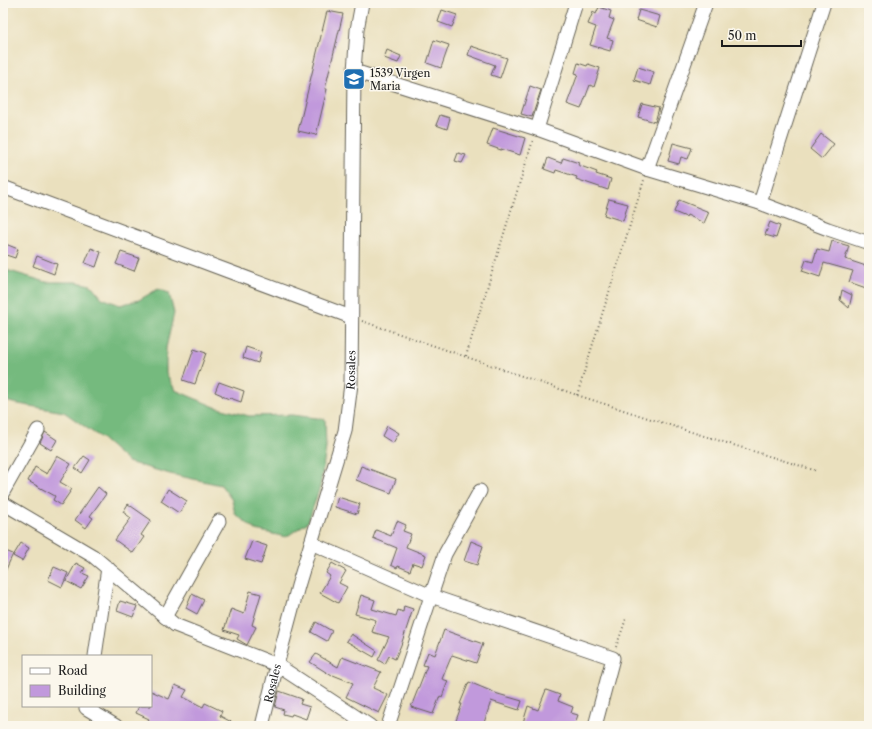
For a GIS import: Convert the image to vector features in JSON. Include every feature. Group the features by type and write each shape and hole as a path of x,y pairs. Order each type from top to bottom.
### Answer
{"street":[{"name":"Rosales","path":"262,726 298,586 345,431 351,384 354,71 357,30 362,3"},
{"path":"536,129 576,3"},
{"path":"647,169 706,3"},
{"path":"760,203 824,3"},
{"path":"354,71 536,129 647,169 760,203 828,230 869,244"},
{"path":"3,187 351,317"},
{"path":"3,492 38,430"},
{"path":"388,726 444,554 480,491"},
{"path":"3,503 93,556 175,625 277,666 370,726"},
{"path":"165,617 219,521"},
{"path":"311,543 431,596 613,658 595,726"},
{"path":"94,655 108,568"},
{"path":"86,707 116,726"}],"path":[{"path":"466,356 536,129"},
{"path":"577,395 647,169"},
{"path":"351,317 577,395 817,471"},
{"path":"613,658 626,619"}],"green space":[{"path":"3,269 46,282 76,282 91,285 102,298 120,305 139,300 158,289 169,293 174,313 166,348 166,373 175,390 215,407 249,416 292,415 325,419 326,448 320,487 308,522 286,537 256,530 235,514 232,500 221,485 170,474 128,462 101,438 64,412 3,400"}],"building":[{"path":"599,7 611,11 609,18 614,20 607,38 613,40 610,51 590,45 596,27 588,24 593,12 596,14"},
{"path":"442,10 457,15 452,27 438,22"},
{"path":"639,10 660,16 657,27 636,20"},
{"path":"327,11 343,14 325,89 327,89 316,135 298,131"},
{"path":"434,40 449,45 441,68 427,63"},
{"path":"471,46 507,58 500,78 491,75 495,65 468,55"},
{"path":"387,50 401,56 398,63 384,58"},
{"path":"578,63 587,66 588,64 600,68 594,87 590,85 581,109 567,104 578,74 575,73"},
{"path":"638,67 654,72 650,85 634,80"},
{"path":"530,86 541,90 532,117 521,114"},
{"path":"642,104 659,108 655,122 638,117"},
{"path":"440,115 450,118 447,129 436,125"},
{"path":"493,128 525,138 520,155 487,145"},
{"path":"821,134 834,144 822,159 810,149"},
{"path":"673,143 692,148 688,159 681,157 679,164 668,161"},
{"path":"458,153 466,155 462,163 455,161"},
{"path":"548,158 561,163 563,158 579,163 578,165 597,172 596,174 611,179 608,190 576,179 577,177 556,170 555,173 544,169"},
{"path":"609,199 628,204 623,221 604,215"},
{"path":"679,200 709,212 704,223 687,215 686,217 674,212"},
{"path":"770,222 780,226 776,238 765,235"},
{"path":"832,241 849,246 845,259 869,267 869,278 866,288 849,282 853,271 824,263 820,277 802,271 806,260 813,262 817,249 829,252"},
{"path":"3,243 18,249 15,258 3,254"},
{"path":"91,248 101,252 96,267 85,263"},
{"path":"121,252 139,258 134,271 116,264"},
{"path":"37,256 57,264 54,274 33,266"},
{"path":"842,290 852,295 849,308 840,300"},
{"path":"246,347 261,352 258,363 243,358"},
{"path":"194,349 206,353 195,384 183,380"},
{"path":"219,382 244,391 241,402 230,398 229,399 215,392"},
{"path":"387,426 399,433 393,443 382,436"},
{"path":"45,432 57,440 51,450 40,443"},
{"path":"57,456 71,464 60,482 72,489 61,505 53,500 55,496 28,481 35,467 47,474"},
{"path":"84,456 90,460 82,473 75,468"},
{"path":"361,466 396,479 391,493 356,480"},
{"path":"98,487 106,494 90,516 93,518 86,528 75,520"},
{"path":"168,489 187,501 179,513 161,501"},
{"path":"338,497 360,504 357,514 335,507"},
{"path":"128,504 151,520 141,535 144,537 133,553 115,540 131,518 123,512"},
{"path":"397,521 406,525 403,531 411,534 406,547 426,555 422,566 413,563 410,571 391,565 397,548 373,538 376,530 391,536"},
{"path":"252,541 267,546 261,564 245,559"},
{"path":"471,541 483,546 477,565 464,561"},
{"path":"21,543 29,548 22,561 13,556"},
{"path":"3,550 13,554 3,576"},
{"path":"76,563 85,568 82,573 89,576 81,589 66,581"},
{"path":"332,563 346,571 339,583 347,587 338,603 320,593 330,576 326,573"},
{"path":"54,567 68,573 62,587 48,580"},
{"path":"250,591 261,594 252,625 256,627 247,645 237,639 239,635 224,630 231,609 244,614"},
{"path":"192,594 204,600 197,614 186,608"},
{"path":"361,595 375,600 372,609 396,616 398,610 403,612 404,606 413,609 395,659 389,656 385,664 378,660 389,637 372,632 376,620 355,614"},
{"path":"120,601 137,606 133,617 117,611"},
{"path":"316,622 332,631 327,641 311,632"},
{"path":"444,630 483,644 476,663 452,655 442,679 448,681 433,714 411,707 427,666 423,665 428,652 435,655"},
{"path":"351,634 377,651 374,657 346,641"},
{"path":"316,654 338,667 342,657 381,672 373,688 388,695 379,713 346,697 353,683 333,675 332,676 310,662"},
{"path":"469,682 498,694 522,701 519,710 491,701 483,726 454,726 462,704 460,704"},
{"path":"175,685 187,690 183,697 203,707 205,703 222,711 220,716 239,726 154,726 147,723 149,719 136,713 139,707 152,707 152,691 169,699"},
{"path":"546,690 560,695 558,701 573,707 571,713 578,715 574,726 522,726 528,706 538,710"},
{"path":"279,691 302,699 300,704 310,707 306,719 292,714 291,716 283,714 284,710 275,707"}],"place":[{"name":"1539 Virgen Maria","path":"354,79"}]}
